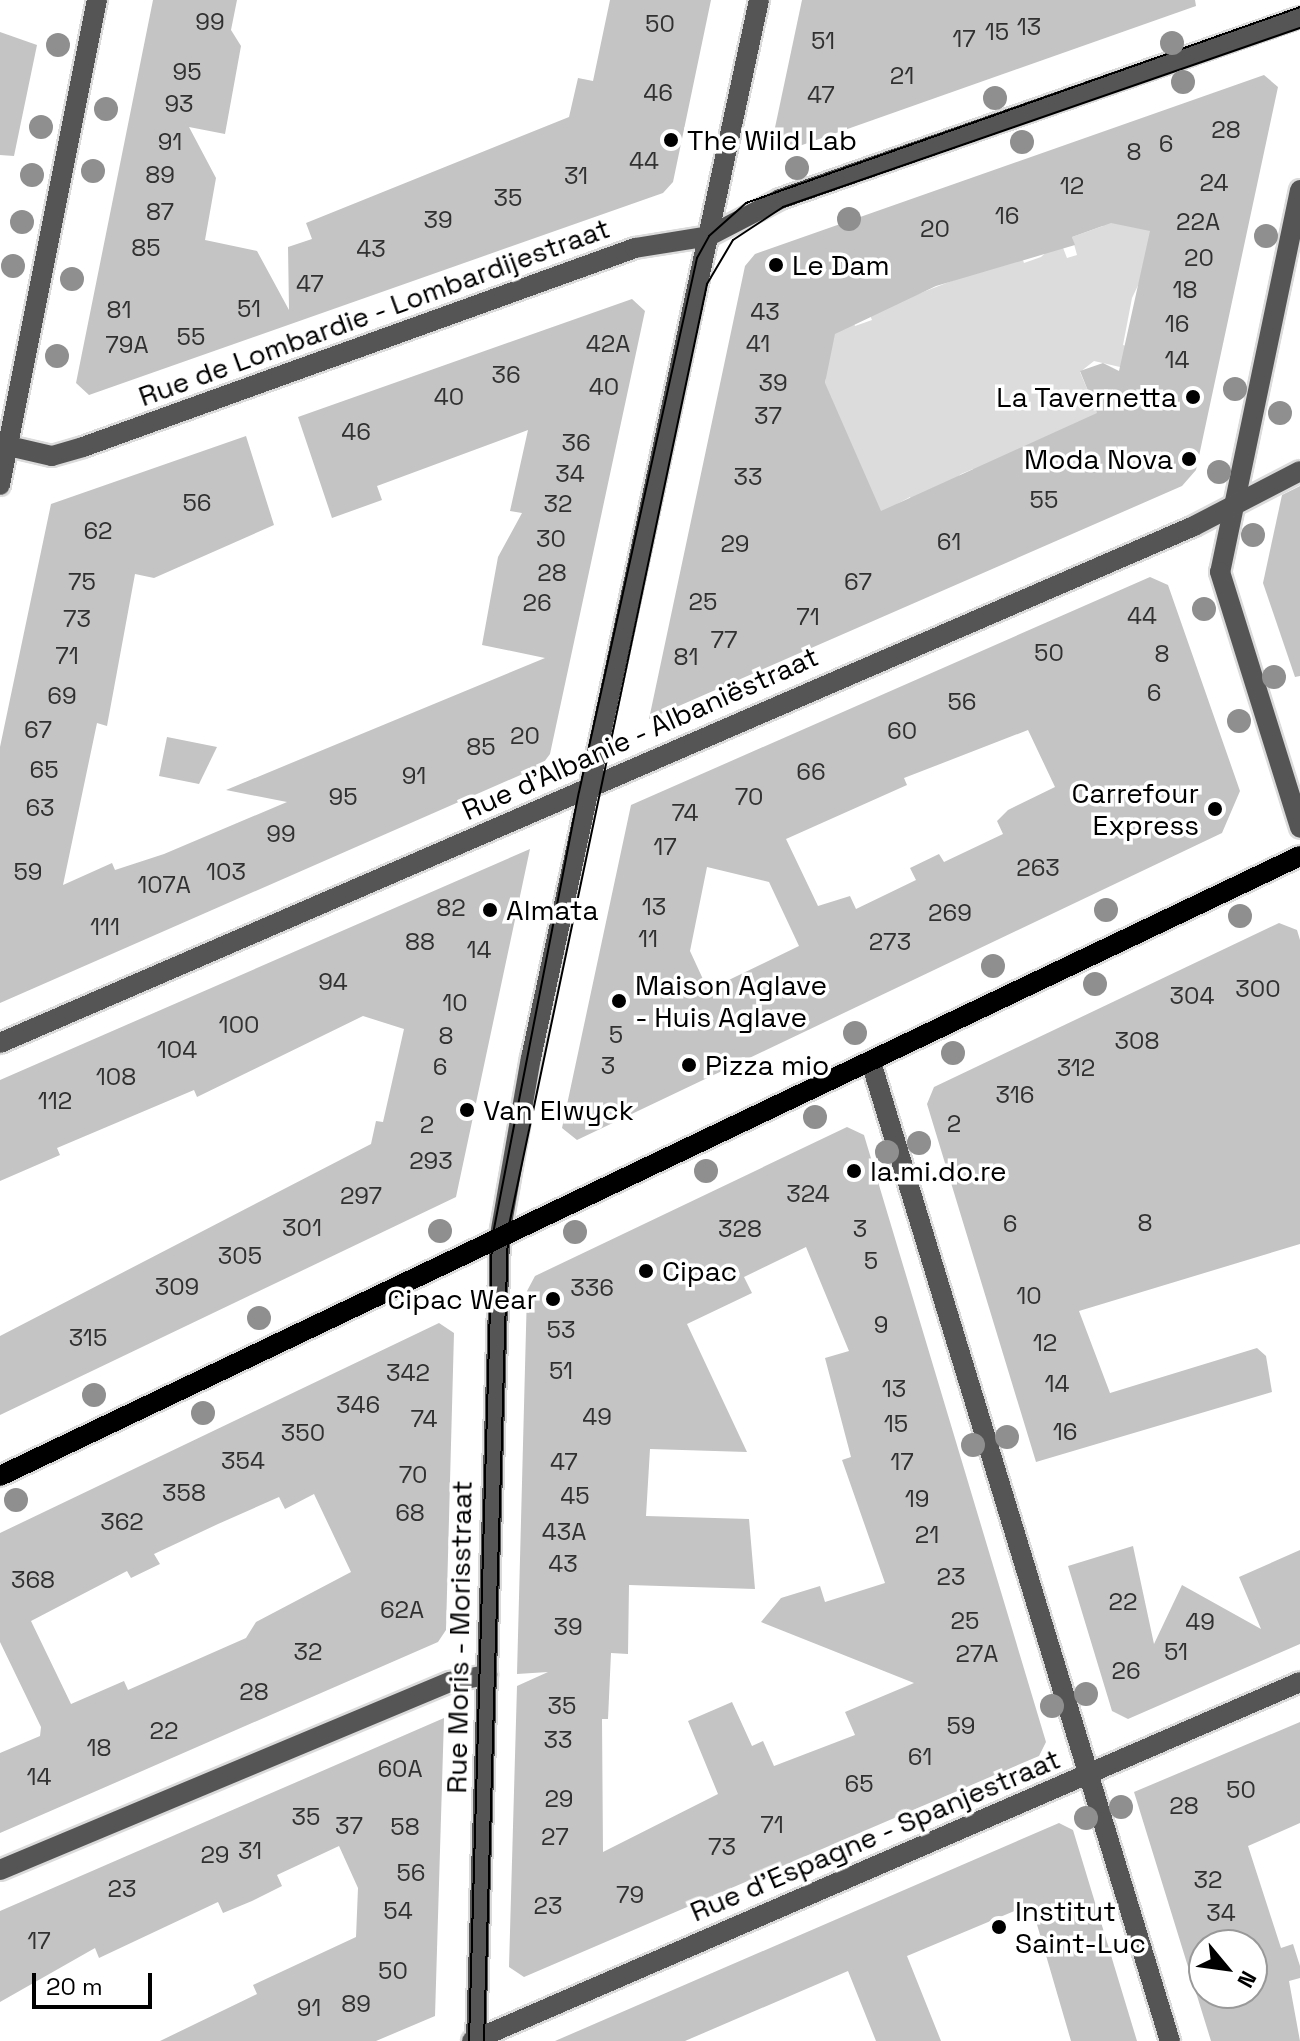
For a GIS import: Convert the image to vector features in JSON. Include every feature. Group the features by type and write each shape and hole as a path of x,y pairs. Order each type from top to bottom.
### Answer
{"main road":[{"path":"0,1476 1300,856"}],"street":[{"path":"0,485 4,445 97,0"},
{"name":"Rue Moris - Morisstraat","path":"475,2040 500,1235 589,787 759,0"},
{"name":"Rue de Lombardie - Lombardijestraat","path":"4,445 52,456 83,447 635,248 709,236 797,193 1300,17"},
{"path":"1300,190 1235,503 1221,594 1300,828"},
{"name":"Rue d'Albanie - Albaniëstraat","path":"0,1043 1235,503 1300,471"},
{"path":"871,1062 1170,2041"},
{"path":"0,1870 450,1682 487,1675"},
{"name":"Rue d'Espagne - Spanjestraat","path":"475,2040 1300,1682"}],"shaded area":[{"path":"1101,218 1163,233 1132,298 1123,345 1137,349 1133,370 1094,361 1080,372 1101,422 979,483 973,469 961,474 917,511 910,497 897,504 902,517 759,480 820,410 826,378 819,325 852,318 855,326 872,320 869,313 1021,254 1024,263 1041,257 1060,240 1067,258 1077,255 1072,237 1103,226"}],"building":[{"path":"153,0 237,0 231,30 241,46 225,134 189,127 216,178 205,240 257,251 289,310 288,247 312,239 306,223 569,117 578,78 593,81 610,0 711,0 673,182 663,193 89,395 76,383"},
{"path":"802,0 1195,0 1196,6 788,150 773,137"},
{"path":"0,32 37,45 14,156 0,155"},
{"path":"1264,75 1278,87 1196,470 1182,486 649,719 745,266 755,254","holes":["1111,223 1150,231 1119,371 1103,363 1080,371 1097,413 881,511 825,383 835,334 936,286 1075,245 1072,237"]},
{"path":"632,299 645,311 550,754 541,766 0,1003 0,747 51,504 246,436 274,525 154,578 135,574 107,726 97,723 63,885 112,863 115,870 164,854 287,802 226,790 545,658 482,645 498,557 522,513 510,511 528,430 377,486 382,500 332,518 298,417"},
{"path":"1300,486 1300,676 1295,677 1263,583 1282,495"},
{"path":"1150,577 1168,585 1240,791 1222,833 577,1140 562,1128 631,805","holes":["1028,730 1055,787 1008,810 997,821 1003,834 944,862 939,854 910,868 916,880 856,909 850,896 818,906 786,839 907,785 904,778","707,867 769,882 799,946 708,990 690,951"]},
{"path":"167,737 217,747 199,784 159,776"},
{"path":"530,849 456,1197 0,1415 0,1336 371,1144 376,1121 383,1122 404,1029 363,1016 197,1097 194,1090 57,1148 60,1155 0,1181 0,1080"},
{"path":"1279,923 1297,930 1300,940 1300,1244 1079,1311 1110,1393 1257,1348 1266,1356 1272,1392 1036,1462 927,1104 934,1087"},
{"path":"847,1127 864,1135 1046,1742 1039,1756 524,1977 509,1967 517,1686 548,1672 517,1674 527,1291 535,1276","holes":["806,1247 849,1351 825,1358 851,1457 842,1460 885,1583 825,1602 820,1586 781,1598 761,1622 914,1683 845,1712 855,1735 774,1766 763,1741 752,1746 732,1702 688,1721 718,1794 603,1852 602,1719 608,1719 611,1653 628,1654 629,1585 755,1589 749,1519 646,1516 650,1449 747,1452 687,1324 752,1293 744,1277"]},
{"path":"439,1323 454,1333 446,1630 438,1642 0,1833 0,1753 40,1736 41,1727 0,1642 0,1533","holes":["314,1494 351,1572 256,1622 246,1638 128,1690 124,1681 71,1704 31,1621 127,1571 131,1578 160,1564 154,1554 279,1497 285,1509"]},
{"path":"1133,1546 1154,1644 1182,1585 1261,1629 1239,1577 1300,1550 1300,1644 1128,1719 1112,1711 1068,1566"},
{"path":"444,1718 435,2016 376,2041 160,2041 257,1994 253,1985 356,1937 358,1888 339,1846 277,1875 282,1886 252,1901 223,1913 218,1902 99,1958 95,1948 0,2002 0,1911"},
{"path":"1300,1722 1300,1823 1248,1846 1281,1948 1293,1944 1300,1966 1300,1978 1289,1981 1300,2041 1211,2041 1201,2009 1268,2009 1268,1929 1188,1929 1188,1967 1134,1792"},
{"path":"1059,1823 1073,1830 1137,2041 1071,2041 1031,1904 907,1956 941,2041 876,2041 848,1971 685,2041 555,2041"}],"tram line":[{"path":"469,2041 492,1239 579,792 697,258 709,236 746,203 1300,7"},
{"path":"484,2041 508,1230 707,284 733,240 783,207 1300,28"}],"place":[{"name":"The Wild Lab","path":"671,140"},
{"name":"Le Dam","path":"776,265"},
{"name":"La Tavernetta","path":"1193,397"},
{"name":"Moda Nova","path":"1189,459"},
{"name":"Carrefour Express","path":"1215,809"},
{"name":"Almata","path":"490,910"},
{"name":"Maison Aglave - Huis Aglave","path":"619,1001"},
{"name":"Pizza mio","path":"689,1065"},
{"name":"Van Elwyck","path":"467,1110"},
{"name":"la.mi.do.re","path":"854,1171"},
{"name":"Cipac","path":"646,1271"},
{"name":"Cipac Wear","path":"553,1299"},
{"name":"Institut Saint-Luc","path":"999,1927"}]}
